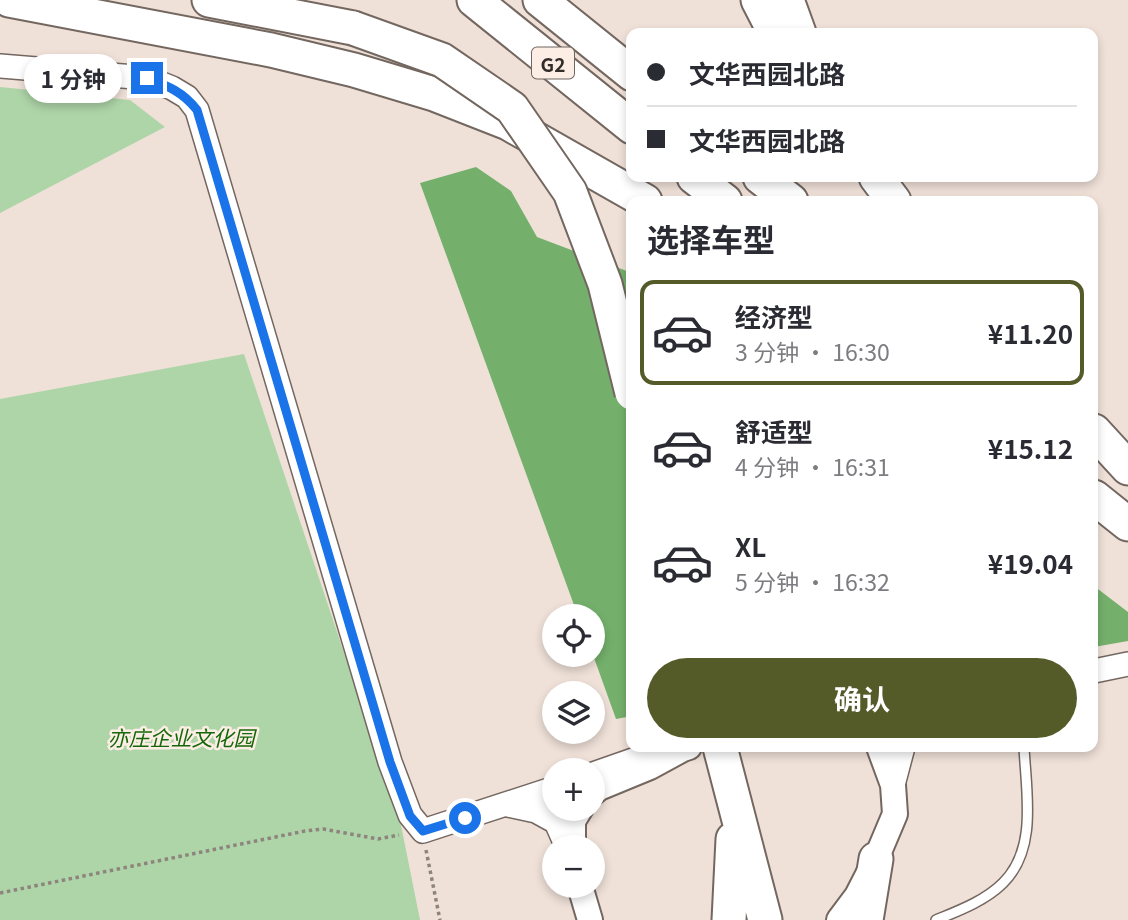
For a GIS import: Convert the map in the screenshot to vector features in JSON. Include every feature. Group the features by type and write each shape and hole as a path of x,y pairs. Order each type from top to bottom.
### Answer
{"highway":[{"path":"9,0 283,53 354,70 434,94 508,123 636,196"},
{"path":"209,0 353,28 402,44 442,60 512,108 570,192 605,284 626,369"},
{"name":"G2","path":"474,0 626,122"},
{"name":"G2","path":"540,0 626,69"},
{"path":"758,0 772,28"},
{"path":"787,0 797,28"},
{"path":"0,14 162,29"},
{"path":"700,182 719,196"},
{"path":"766,182 785,196"},
{"path":"1098,436 1128,470"},
{"path":"1098,447 1128,470"},
{"path":"1098,499 1128,524"},
{"path":"721,752 765,920"},
{"path":"729,920 733,835 731,791"},
{"path":"866,920 876,859"}],"main road":[{"path":"605,786 678,752"},
{"path":"839,920 857,896 895,814 893,785 880,752"},
{"path":"584,898 590,920"}],"street":[{"path":"0,66 147,78 187,97 197,110 390,762 410,816 423,831 542,793"},
{"path":"1098,670 1128,664"},
{"path":"605,770 660,752"},
{"path":"893,785 901,752"},
{"path":"508,805 536,811 556,822 562,835"}],"lane":[{"path":"936,920 967,907 1003,883 1020,857 1028,825 1024,752"}],"path":[{"path":"0,893 305,831 323,829 378,839 423,831 440,920"}],"green space":[{"path":"0,87 130,100 165,127 0,213"},
{"path":"476,167 511,191 537,237 626,271 626,717 616,719 605,681 602,681 597,667 605,667 605,604 574,604 420,183"},
{"name":"亦庄企业文化园","path":"244,354 400,820 420,920 0,920 0,399"},
{"path":"1098,589 1128,612 1128,641 1098,646"}],"route":[{"path":"147,78 187,97 197,110 390,762 410,816 423,831 465,818"}]}
